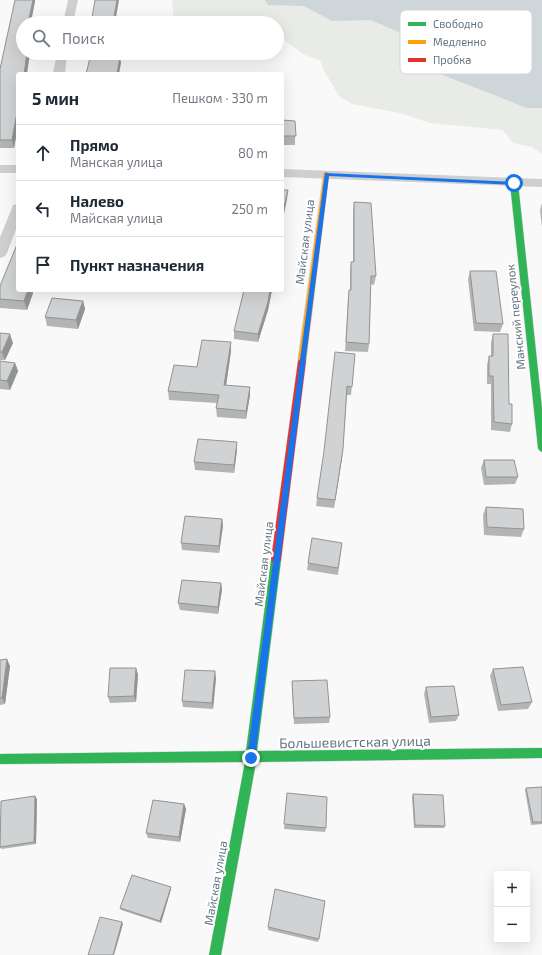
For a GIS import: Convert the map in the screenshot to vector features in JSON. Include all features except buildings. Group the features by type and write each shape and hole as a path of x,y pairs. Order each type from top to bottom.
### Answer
{"street":[{"path":"70,16 73,0"},
{"path":"59,72 61,60"},
{"path":"0,169 16,169"},
{"path":"284,173 542,183"},
{"name":"Майская улица","path":"215,955 251,758 326,174"},
{"name":"Манский переулок","path":"514,183 542,448"},
{"path":"0,253 16,213"},
{"name":"Большевистская улица","path":"0,759 251,758 542,753"}],"shaded area":[{"path":"172,0 542,0 542,154 532,147 513,143 503,130 430,123 400,113 352,104 339,96 323,69 321,61 305,55 284,40 284,16 173,16"},
{"path":"265,0 542,0 542,108 527,108 442,74 532,74 532,10 400,10 400,33 371,20 332,21 304,6 268,5"}],"traffic: fast":[{"path":"514,183 542,448"},
{"path":"215,955 251,758 276,560"},
{"path":"0,759 542,753"}],"traffic: slow":[{"path":"302,361 326,174"}],"traffic: jam":[{"path":"276,560 302,361"}],"route":[{"path":"251,758 326,174 514,183"}]}
